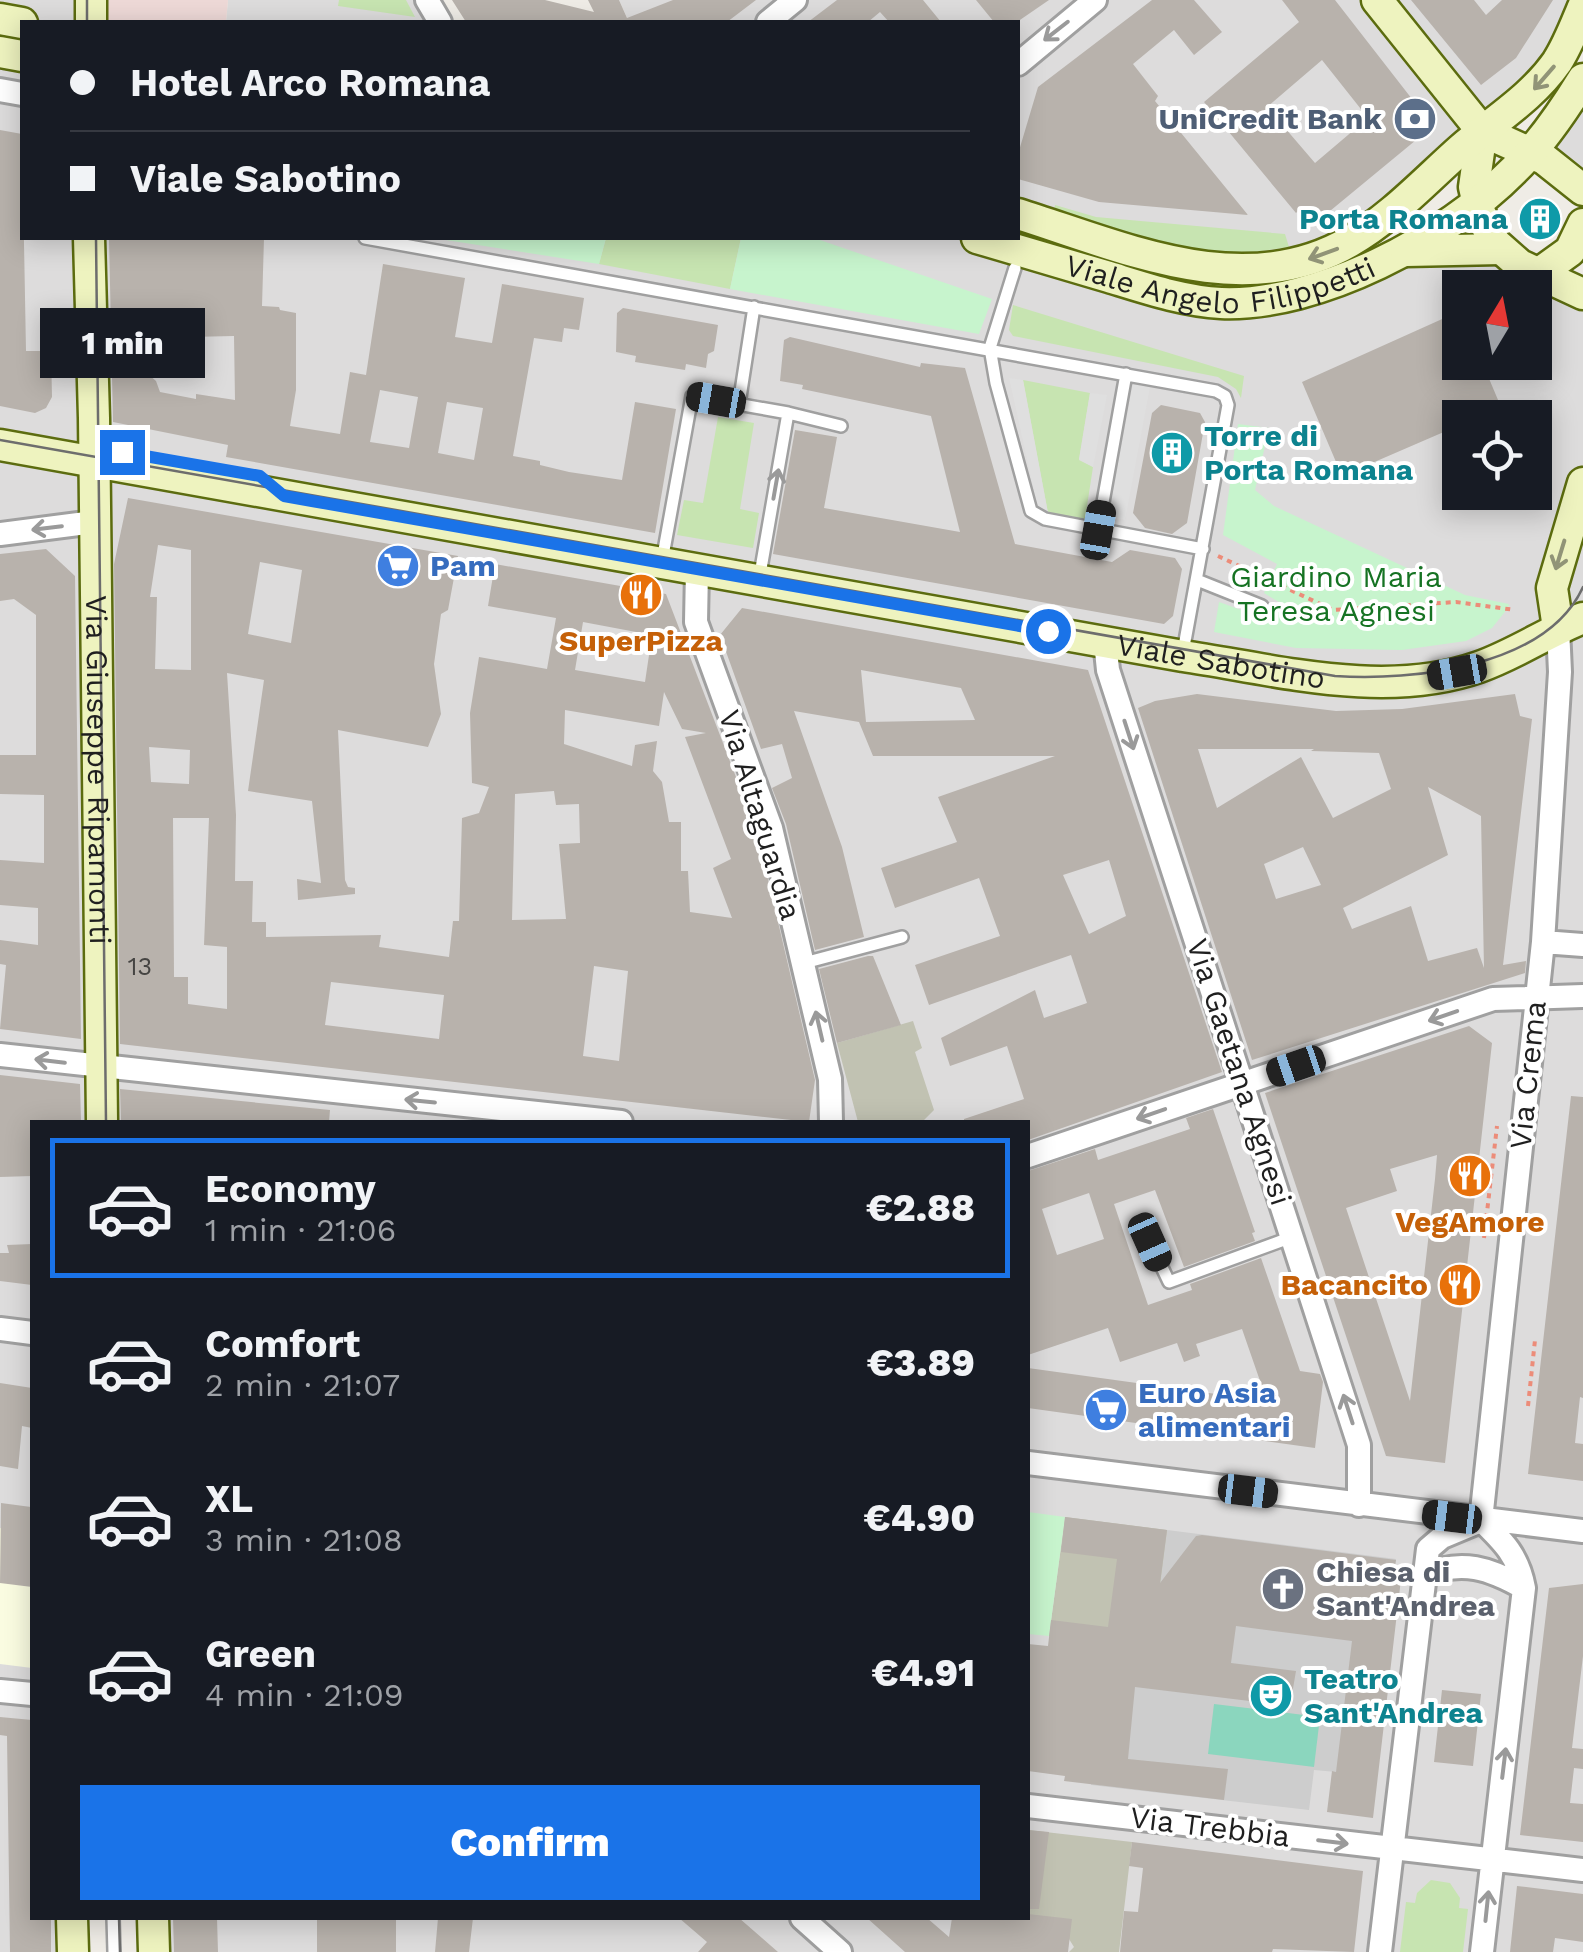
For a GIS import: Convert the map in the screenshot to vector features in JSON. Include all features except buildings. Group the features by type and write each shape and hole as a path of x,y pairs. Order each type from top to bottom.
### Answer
{"street":[{"path":"771,20 796,0"},
{"path":"1020,62 1096,0"},
{"path":"1377,0 1482,131 1556,167 1582,192"},
{"name":"Viale Angelo Filippetti","path":"1020,215 1190,266 1237,270 1276,266 1328,252 1357,238 1526,97 1563,53 1583,7"},
{"name":"Viale Angelo Filippetti","path":"985,240 1144,288 1218,303 1303,293 1403,252 1476,202 1530,153 1583,79"},
{"path":"1482,131 1474,180 1476,202 1501,250 1530,270"},
{"path":"1544,270 1570,252 1583,224"},
{"name":"Via Giuseppe Ripamonti","path":"70,240 72,374 94,418"},
{"name":"Via Giuseppe Ripamonti","path":"88,240 94,418 102,1120"},
{"name":"Viale Angelo Filippetti","path":"1403,252 1501,250"},
{"path":"1552,280 1583,294"},
{"name":"Viale Sabotino","path":"0,446 1182,656 1334,679 1405,680 1478,668 1523,650 1571,623"},
{"path":"1571,623 1552,588 1583,483"},
{"path":"0,534 94,522"},
{"name":"Via Altaguardia","path":"697,569 696,622 771,828 830,1079 831,1120"},
{"name":"Via Crema","path":"1481,1520 1544,942 1560,670 1571,623"},
{"name":"Via Gaetana Agnesi","path":"1105,641 1108,670 1359,1446 1360,1505"},
{"path":"1544,942 1583,946"},
{"path":"1030,1155 1493,999 1583,996"},
{"path":"0,1055 602,1120"},
{"path":"0,1330 30,1334"},
{"path":"1030,1463 1583,1531"},
{"path":"1380,1952 1428,1549 1481,1520"},
{"path":"1481,1520 1511,1548 1524,1588 1482,1952"},
{"path":"1424,1576 1452,1566 1474,1566 1524,1588"},
{"path":"0,1691 30,1694"},
{"name":"Via Trebbia","path":"1030,1806 1392,1848"},
{"path":"1392,1848 1583,1870"},
{"path":"72,1920 72,1952"},
{"path":"153,1920 154,1952"},
{"path":"804,1920 840,1952"}],"lane":[{"path":"376,240 1216,390 1225,396 1228,405 1182,656"},
{"path":"1015,268 990,348 1030,511 1046,520 1203,550"},
{"path":"739,404 754,307"},
{"path":"1098,530 1126,374"},
{"path":"662,562 692,396 788,412 841,426"},
{"path":"759,580 788,412"},
{"path":"1197,580 1262,606"},
{"path":"804,964 902,937"},
{"path":"1150,1242 1169,1282 1292,1236"},
{"path":"113,1920 114,1952"}],"path":[{"path":"1218,556 1333,610 1456,602 1515,610"},
{"name":"Via Crema","path":"1484,1238 1497,1126"},
{"path":"1528,1406 1535,1340"}],"shaded area":[{"path":"0,0 86,0 85,20 0,18"},
{"path":"88,0 228,0 226,20 88,20"},
{"path":"228,0 430,0 442,20 226,20"},
{"path":"619,0 1364,0 1473,135 1362,229 1271,263 1020,211 1020,20 628,20"},
{"path":"1371,0 1583,0 1566,41 1476,134"},
{"path":"0,56 20,60 20,240 87,240 89,458 0,443"},
{"path":"1583,84 1583,185 1537,151"},
{"path":"1477,213 1550,270 1442,270 1442,380 1552,380 1552,272 1583,296 1583,1952 156,1952 156,1920 1030,1920 1030,1120 104,1120 92,240 972,240 1227,307"},
{"path":"1009,378 1023,380 1048,513 1039,513"},
{"path":"1133,384 1150,387 1125,520 1108,517"},
{"path":"1090,393 1107,395 1093,467 1079,460"},
{"path":"0,448 89,463 96,1120 30,1120 30,1332 0,1328"},
{"path":"913,1021 922,1048 915,1052 934,1110 924,1120 857,1120 837,1043"},
{"path":"0,1331 30,1335 30,1920 68,1920 68,1952 0,1952"},
{"path":"1065,1517 1167,1530 1152,1649 1049,1636"},
{"path":"0,1528 30,1532 30,1668 0,1664"},
{"path":"1167,1530 1396,1559 1393,1578 1401,1579 1394,1628 1336,1772 1314,1770 1309,1810 1091,1785 1108,1643"},
{"path":"1030,1830 1132,1842 1119,1952 1069,1952 1074,1947 1069,1939 1013,1932 1014,1920 1030,1920"}],"green space":[{"path":"339,0 406,0 415,17 338,6"},
{"path":"1055,205 1096,217 1285,234 1289,247 1228,256 1175,250 1054,213"},
{"path":"446,240 605,240 599,264"},
{"path":"605,240 741,240 730,289 599,264"},
{"path":"741,240 820,240 992,299 979,334 730,289"},
{"path":"1013,305 1244,376 1241,398 1236,389 1218,377 1013,336 1009,330"},
{"path":"1023,380 1090,393 1079,459 1093,467 1085,519 1048,513"},
{"path":"718,417 754,423 740,509 759,513 753,548 677,535 684,500 703,503"},
{"name":"Giardino Maria Teresa Agnesi","path":"1238,424 1269,428 1255,490 1274,506 1465,595 1509,604 1508,608 1492,628 1466,641 1402,650 1296,648 1214,632 1219,602 1272,621 1282,604 1264,593 1277,564 1223,535"},
{"path":"1030,1512 1065,1517 1049,1636 1030,1634"},
{"path":"1214,1704 1320,1717 1314,1767 1208,1754"},
{"path":"1431,1880 1450,1883 1460,1898 1459,1908 1468,1909 1463,1952 1400,1952 1406,1902 1415,1903 1417,1893"}],"tram line":[{"path":"87,0 87,20"},
{"path":"96,240 106,1120"},
{"path":"0,440 1335,676 1401,676 1438,671 1509,652 1539,636 1565,614 1583,587"},
{"path":"119,1920 120,1952"}],"place":[{"name":"UniCredit Bank","path":"1415,119"},
{"name":"Porta Romana","path":"1540,219"},
{"name":"Torre di Porta Romana","path":"1172,453"},
{"name":"Pam","path":"398,566"},
{"name":"SuperPizza","path":"641,595"},
{"name":"VegAmore","path":"1470,1176"},
{"name":"Bacancito","path":"1460,1285"},
{"name":"Euro Asia alimentari","path":"1106,1410"},
{"name":"Chiesa di Sant'Andrea","path":"1283,1589"},
{"name":"Teatro Sant'Andrea","path":"1271,1696"}],"route":[{"path":"122,452 260,476 284,496 1048,631"}]}
